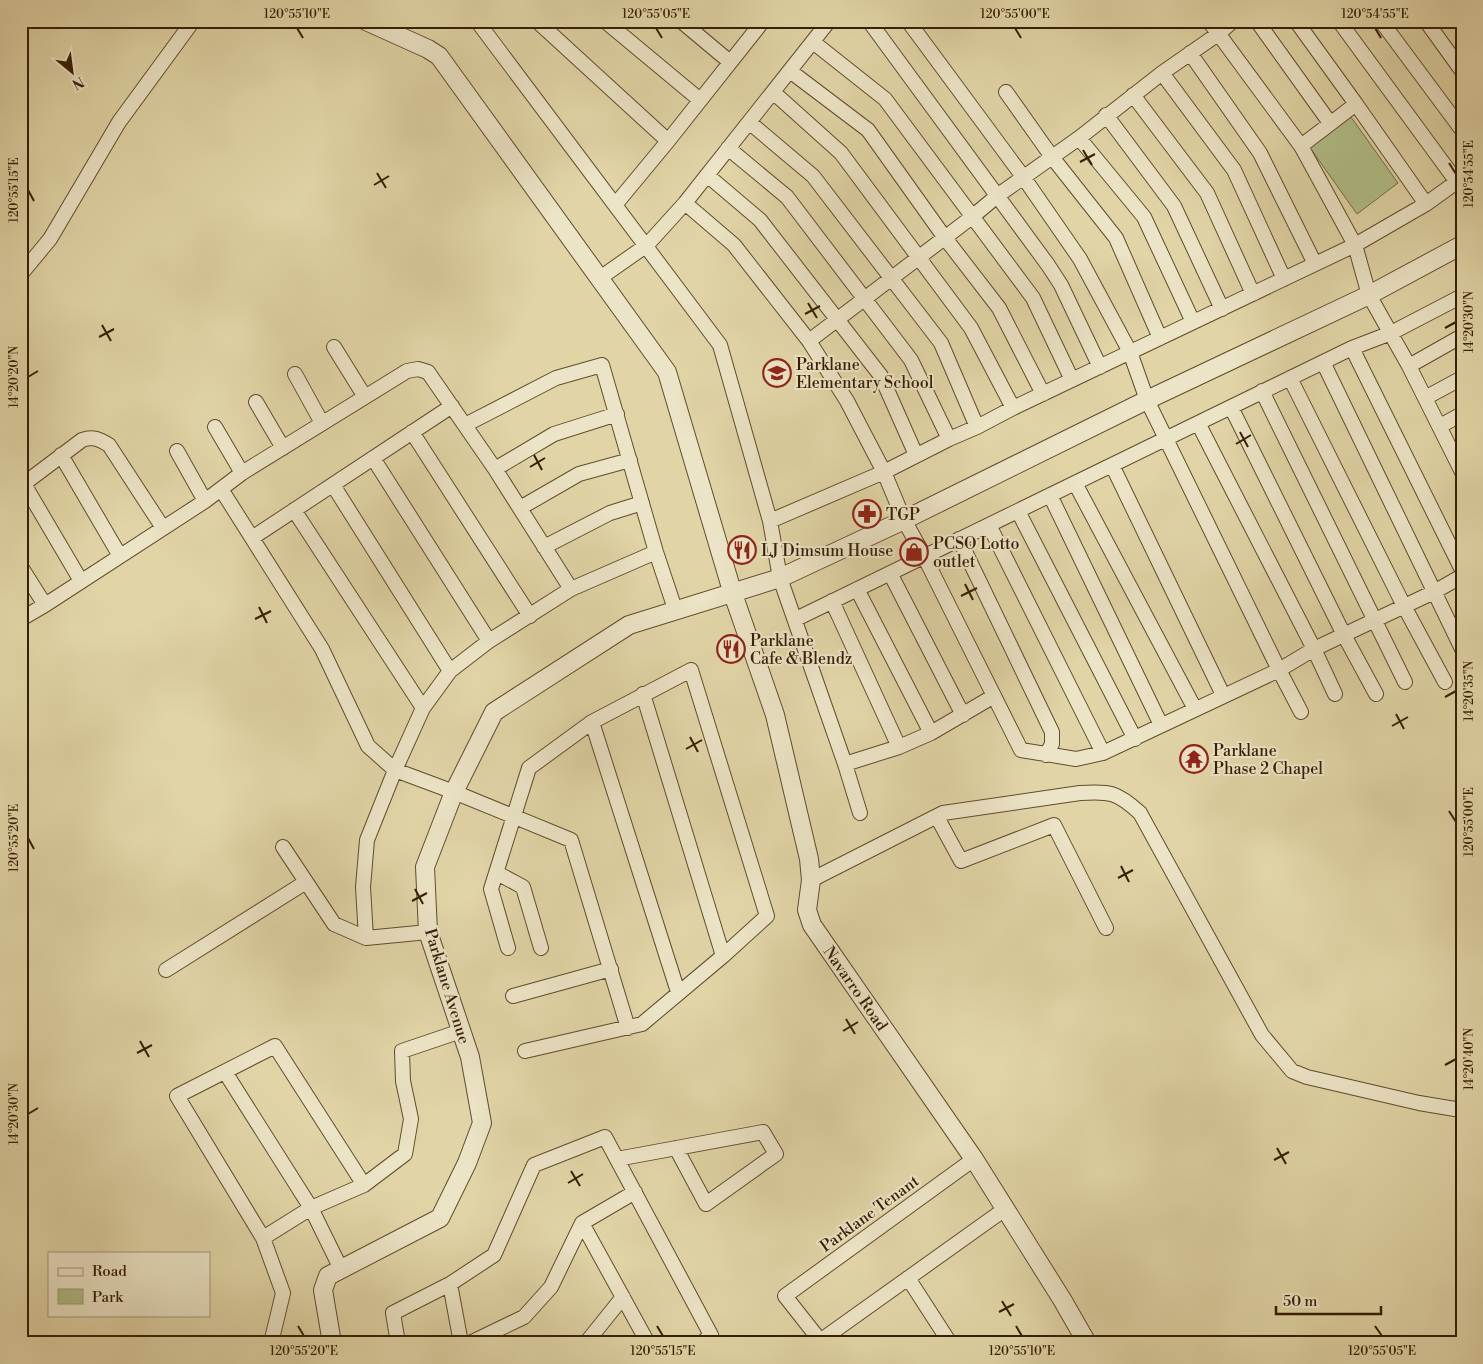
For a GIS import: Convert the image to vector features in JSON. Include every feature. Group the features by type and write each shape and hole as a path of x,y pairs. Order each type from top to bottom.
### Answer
{"street":[{"path":"21,274 50,239 119,122 193,21"},
{"name":"Navarro Road","path":"366,21 428,49 439,56 667,372 732,592 775,715 809,859 811,880 808,910 812,924 974,1159 1087,1343"},
{"path":"537,21 668,141"},
{"path":"605,21 700,100"},
{"path":"681,21 730,62"},
{"path":"869,21 1055,275 1100,367"},
{"path":"908,21 1024,178 1080,259 1130,352 1147,400 1301,712"},
{"path":"1209,21 1301,146 1355,245 1369,295 1440,426 1458,455 1462,472"},
{"path":"809,340 945,238 997,196 1079,138 1133,95 1218,34 1233,21"},
{"path":"1257,21 1330,123"},
{"path":"1296,21 1426,204"},
{"path":"770,521 884,472 949,439 977,428 1013,408 1355,245 1426,204 1459,180 1339,21"},
{"path":"1381,21 1462,130"},
{"path":"1426,21 1462,71"},
{"path":"600,278 647,245 685,203 828,22"},
{"path":"482,23 720,345 770,521 780,578 796,619 860,814"},
{"path":"615,205 730,62 756,24"},
{"path":"812,42 885,100 1033,298 1072,380"},
{"path":"1190,53 1260,153 1315,264"},
{"path":"790,71 868,130 945,238 999,308 1043,394"},
{"path":"1162,74 1234,170 1284,279"},
{"path":"773,92 842,153 971,328 1013,408"},
{"path":"1006,92 1052,157 1116,238 1160,338"},
{"path":"1133,95 1207,193 1253,294"},
{"path":"1301,146 1356,104"},
{"path":"1106,116 1174,206 1222,308"},
{"path":"749,122 813,176 941,343 977,428"},
{"path":"1079,138 1144,218 1193,322"},
{"path":"728,148 787,197 865,299 911,360 949,439"},
{"path":"707,175 760,220 881,376 916,455"},
{"path":"685,203 734,245 809,340 847,402 884,472 904,520 924,556 1021,750 1076,759 1103,753 1279,670 1314,649 1434,592 1462,576"},
{"name":"Parklane Avenue","path":"332,1343 323,1290 328,1276 440,1218 463,1171 482,1123 470,1057 428,932 425,868 454,792 494,712 629,624 780,578 904,520 1147,400 1369,295 1462,245"},
{"path":"796,619 1352,348 1390,333 1462,296"},
{"path":"1409,366 1462,336"},
{"path":"334,347 365,397"},
{"path":"1352,348 1462,570"},
{"path":"1323,362 1462,649"},
{"path":"465,425 556,378 602,365 656,552 675,609"},
{"path":"21,619 205,501 242,473 407,371 418,369 428,372 452,406 495,469 570,589"},
{"path":"295,374 322,423"},
{"path":"1290,378 1404,606 1445,682"},
{"path":"1425,398 1462,378"},
{"path":"1262,392 1405,682"},
{"path":"256,402 283,448"},
{"path":"252,538 452,406"},
{"path":"1231,407 1344,635 1376,694"},
{"path":"495,469 554,434 617,414"},
{"path":"1440,426 1462,414"},
{"path":"1198,423 1314,649 1335,694"},
{"path":"215,427 242,473"},
{"path":"412,432 530,616"},
{"path":"81,581 23,485 82,440 89,437 100,439 109,446 163,528"},
{"path":"176,451 205,501"},
{"path":"61,455 120,556"},
{"path":"373,458 490,641"},
{"path":"520,508 579,474 630,460"},
{"path":"1112,465 1224,695"},
{"path":"1075,483 1195,710"},
{"path":"333,485 450,671"},
{"path":"221,489 322,649 368,746 395,770 571,840 628,1028"},
{"path":"1050,495 1162,725"},
{"path":"544,547 610,513 642,504"},
{"path":"294,510 423,708"},
{"path":"1018,511 1135,739"},
{"path":"989,525 1103,753"},
{"path":"959,539 1052,732 1052,744 1046,755"},
{"path":"366,938 363,888 368,840 395,770 423,708 450,671 490,641 570,589 656,552"},
{"path":"21,567 45,605"},
{"path":"890,573 963,715"},
{"path":"857,589 930,733"},
{"path":"832,602 899,747"},
{"path":"508,948 491,889 529,768 592,722 692,670 767,916 723,956 642,1024 525,1051"},
{"path":"643,694 723,956"},
{"path":"845,764 899,747 930,733 994,696"},
{"path":"592,722 678,992"},
{"path":"811,880 943,814 1080,793 1102,792 1123,798 1140,813 1262,1035 1292,1071 1307,1077 1419,1103 1454,1109 1462,1107"},
{"path":"937,817 961,861 1054,825 1106,928"},
{"path":"283,847 334,924 366,938 428,932"},
{"path":"497,873 523,887 541,948"},
{"path":"166,970 306,882"},
{"path":"513,996 611,969"},
{"path":"263,1238 311,1208 364,1185 405,1154 411,1119 403,1081 402,1050 461,1031"},
{"path":"272,1343 283,1293 263,1238 178,1096 275,1046 364,1185"},
{"path":"226,1072 311,1208 341,1270"},
{"path":"617,1159 676,1148 763,1132 776,1154 706,1204 676,1148"},
{"path":"398,1343 393,1313 450,1284 494,1255 534,1165 605,1136 711,1335 702,1343"},
{"name":"Parklane Tenant","path":"821,1342 785,1296 974,1159"},
{"path":"470,1343 524,1318 551,1287 582,1224 635,1192"},
{"path":"821,1342 1005,1209"},
{"path":"582,1224 648,1343"},
{"path":"908,1278 950,1343"},
{"path":"450,1284 461,1343"},
{"path":"586,1343 623,1297"}],"green space":[{"path":"1351,117 1398,183 1357,214 1308,145"}],"place":[{"name":"Parklane Elementary School","path":"777,373"},
{"name":"TGP","path":"867,514"},
{"name":"LJ Dimsum House","path":"742,550"},
{"name":"PCSO Lotto outlet","path":"914,552"},
{"name":"Parklane Cafe & Blendz","path":"731,649"},
{"name":"Parklane Phase 2 Chapel","path":"1194,759"}]}
